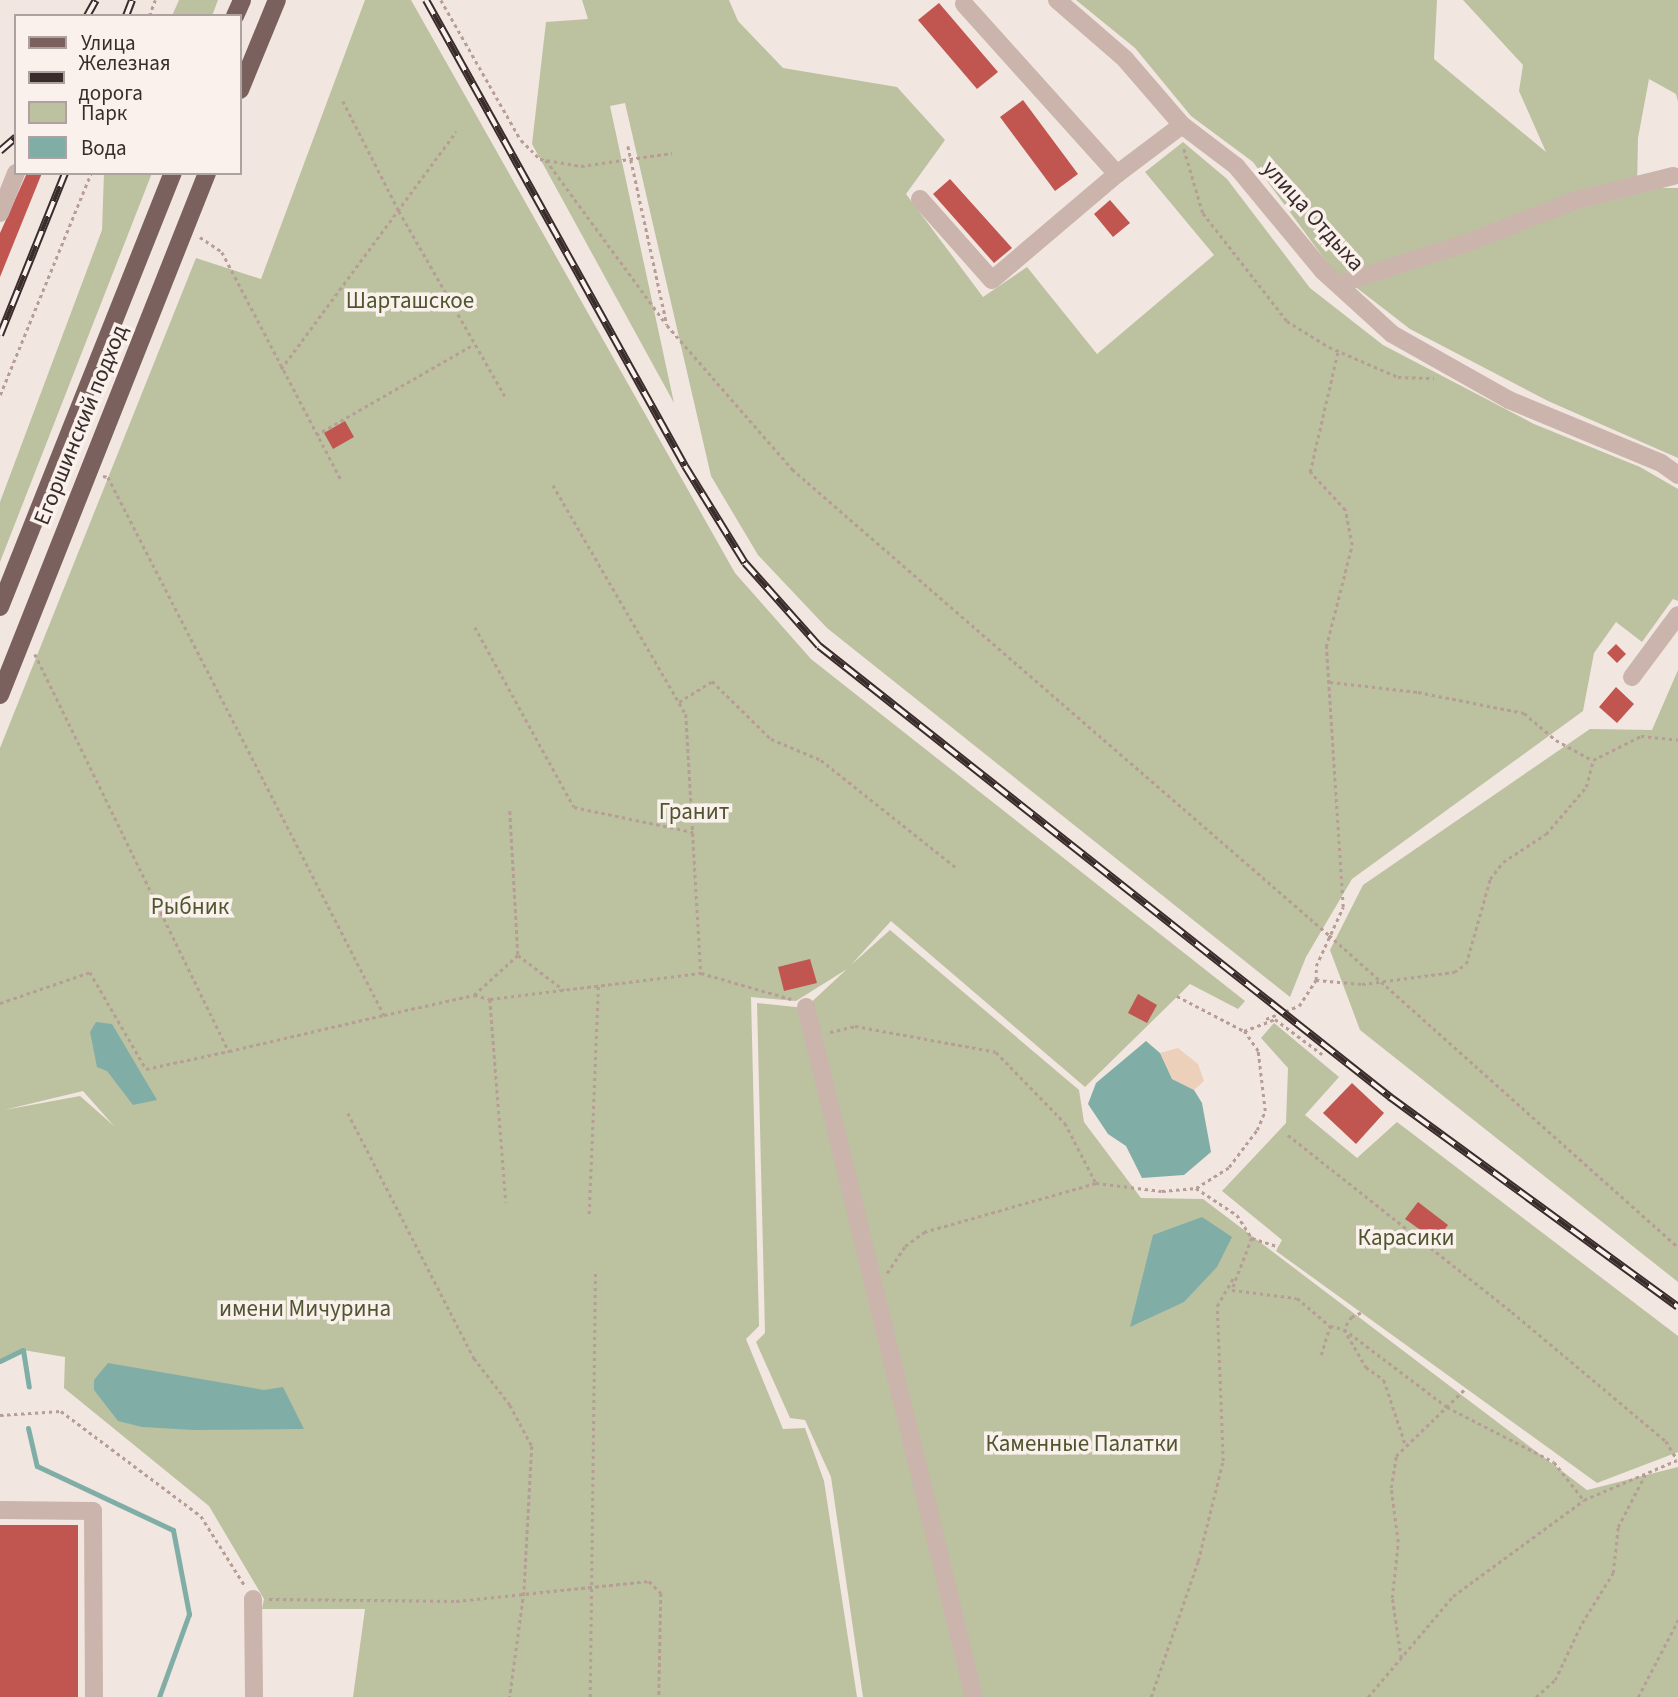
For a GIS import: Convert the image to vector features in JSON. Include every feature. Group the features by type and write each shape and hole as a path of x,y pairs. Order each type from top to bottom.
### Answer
{"main road":[{"path":"242,85 277,0"},
{"name":"Егоршинский подход","path":"0,607 172,175"},
{"name":"Егоршинский подход","path":"0,695 206,175"}],"street":[{"name":"улица Отдыха","path":"1057,0 1125,59 1182,125 1236,166 1322,271 1392,334 1454,371 1544,416 1661,463 1678,475"},
{"path":"964,4 1117,174"},
{"path":"920,199 992,280 1117,174 1182,125"},
{"path":"0,213 15,175"},
{"path":"1339,284 1467,243 1577,200 1673,176"},
{"path":"1632,677 1678,615"},
{"path":"806,1007 974,1697"},
{"path":"0,1510 93,1511 94,1697"},
{"path":"253,1599 254,1697"}],"path":[{"path":"441,0 521,140 546,160 667,325 792,469 1329,936 1678,1247"},
{"path":"343,100 400,211 505,396"},
{"path":"1182,125 1185,165 1203,212 1287,321 1338,351 1398,377 1440,378"},
{"path":"281,369 456,132"},
{"path":"628,146 667,325"},
{"path":"546,160 581,166 672,153"},
{"path":"0,396 90,175"},
{"path":"186,228 222,251 342,482"},
{"path":"316,435 475,344"},
{"path":"1244,1031 1299,1006 1316,980 1316,966 1343,907 1334,806 1330,682 1326,647 1352,545 1345,510 1310,472 1338,351"},
{"path":"89,471 108,477 384,1015"},
{"path":"552,485 686,714 701,973"},
{"path":"475,627 574,807 692,832"},
{"path":"19,648 37,654 229,1051"},
{"path":"679,702 712,681 771,739 821,760 958,869"},
{"path":"1330,682 1418,692 1524,713 1556,740 1593,760"},
{"path":"1316,980 1380,982 1454,972 1466,964 1490,879 1503,862 1546,834 1586,787 1593,760 1641,736 1678,740"},
{"path":"510,811 518,955 564,990"},
{"path":"474,995 518,955"},
{"path":"0,1003 90,972 146,1069 474,995 490,999 701,973 806,1007"},
{"path":"589,1214 598,986"},
{"path":"875,1293 905,1246 925,1232 1096,1183 1162,1191 1196,1188 1229,1167 1257,1130 1265,1111 1258,1051 1244,1031 1177,996"},
{"path":"490,999 506,1202"},
{"path":"1266,1019 1275,1019 1322,1054"},
{"path":"813,1036 855,1026 996,1052 1065,1123 1096,1183"},
{"path":"348,1113 474,1358 510,1405 532,1446 524,1592 510,1697"},
{"path":"1288,1135 1512,1312 1666,1441 1678,1459 1584,1500 1453,1596 1368,1697"},
{"path":"1196,1188 1237,1215 1252,1238 1279,1247"},
{"path":"1151,1697 1198,1560 1223,1461 1217,1306 1236,1274 1252,1238"},
{"path":"590,1697 595,1272"},
{"path":"1236,1274 1232,1290 1297,1298 1330,1326 1344,1329 1447,1406 1554,1462 1584,1500"},
{"path":"1344,1329 1352,1317 1361,1313"},
{"path":"1321,1355 1330,1326"},
{"path":"1344,1329 1366,1367 1384,1380 1405,1443"},
{"path":"1401,1658 1392,1598 1398,1542 1391,1488 1396,1456 1405,1443 1466,1388"},
{"path":"0,1415 61,1411 201,1516 253,1599 456,1601 649,1581 662,1593 659,1697"},
{"path":"1536,1697 1555,1680 1582,1623 1613,1573 1618,1527 1645,1475"},
{"path":"1638,1697 1678,1620"}],"green space":[{"path":"179,0 218,0 213,14 173,14"},
{"path":"365,0 411,0 735,573 811,659 1245,1001 1238,1009 1190,984 1085,1087 891,921 851,965 890,930 1079,1090 1084,1122 1141,1198 1203,1199 1587,1490 1678,1467 1678,1697 863,1697 831,1477 805,1420 790,1418 756,1342 765,1333 757,1003 805,1008 847,969 796,1001 751,997 759,1326 746,1339 783,1429 805,1428 824,1481 857,1697 353,1697 365,1609 262,1609 264,1599 209,1506 64,1388 65,1357 23,1350 0,1361 0,748 196,258 261,279","holes":["83,1091 114,1126 80,1096 4,1110"]},
{"path":"582,0 729,0 738,21 783,68 897,87 945,140 906,194 983,297 1027,267 1097,354 1214,255 1145,172 1183,142 1227,179 1310,288 1383,345 1534,424 1640,467 1678,489 1678,601 1673,599 1642,642 1616,622 1594,653 1583,711 1352,879 1306,957 1290,997 827,628 758,555 711,476 625,103 610,106 674,403 532,144 546,22 588,19"},
{"path":"1076,0 1437,0 1434,59 1546,152 1519,91 1523,65 1463,0 1678,0 1678,102 1676,94 1649,79 1638,138 1637,188 1678,188 1678,458 1548,401 1410,329 1331,268 1253,162 1191,116 1135,48"},
{"path":"104,175 151,175 0,562 0,502 102,230"},
{"path":"1678,670 1678,1282 1360,1030 1330,950 1363,885 1590,729 1652,730"},
{"name":"Карасики","path":"1274,1023 1339,1077 1305,1115 1357,1158 1397,1122 1678,1336 1678,1452 1597,1483 1276,1251 1282,1240 1222,1191 1286,1123 1288,1068 1261,1038"}],"sand":[{"path":"1178,1048 1198,1064 1204,1081 1194,1090 1172,1079 1160,1053"}],"water":[{"path":"96,1022 112,1024 157,1100 133,1105 107,1071 97,1067 90,1032"},
{"path":"1146,1041 1160,1053 1172,1079 1194,1090 1202,1103 1211,1152 1184,1175 1142,1178 1126,1146 1108,1134 1088,1104 1096,1083"},
{"path":"1202,1217 1232,1237 1217,1267 1184,1302 1130,1327 1153,1235"},
{"path":"108,1363 264,1390 283,1387 304,1429 194,1430 142,1427 118,1421 94,1390 94,1380"}],"building":[{"path":"939,3 998,72 977,89 918,20"},
{"path":"1023,100 1078,174 1055,191 1000,117"},
{"path":"26,175 41,175 0,277 0,233"},
{"path":"950,179 1012,248 994,263 933,194"},
{"path":"1110,200 1130,223 1113,237 1094,214"},
{"path":"345,421 354,437 333,449 324,433"},
{"path":"1616,644 1626,654 1617,663 1607,653"},
{"path":"1616,687 1634,704 1617,723 1599,707"},
{"path":"810,959 817,983 784,991 778,967"},
{"path":"1138,994 1157,1005 1147,1023 1128,1013"},
{"path":"1352,1083 1384,1113 1356,1144 1323,1113"},
{"path":"1418,1202 1448,1225 1436,1241 1405,1219"},
{"path":"0,1525 78,1525 78,1697 0,1697"}],"waterway":[{"path":"0,1361 23,1350 29,1387"},
{"path":"28,1428 37,1466 173,1530 189,1614 159,1697"}],"railway":[{"path":"88,14 96,0"},
{"path":"127,14 132,0"},
{"path":"426,0 685,466 745,563 819,646 1390,1097 1678,1307"},
{"path":"0,151 14,139"},
{"path":"0,335 64,175"}],"park label":[{"name":"Шарташское","path":"410,301"},
{"name":"Гранит","path":"694,812"},
{"name":"Рыбник","path":"190,907"},
{"name":"имени Мичурина","path":"305,1309"},
{"name":"Каменные Палатки","path":"1082,1444"}]}
